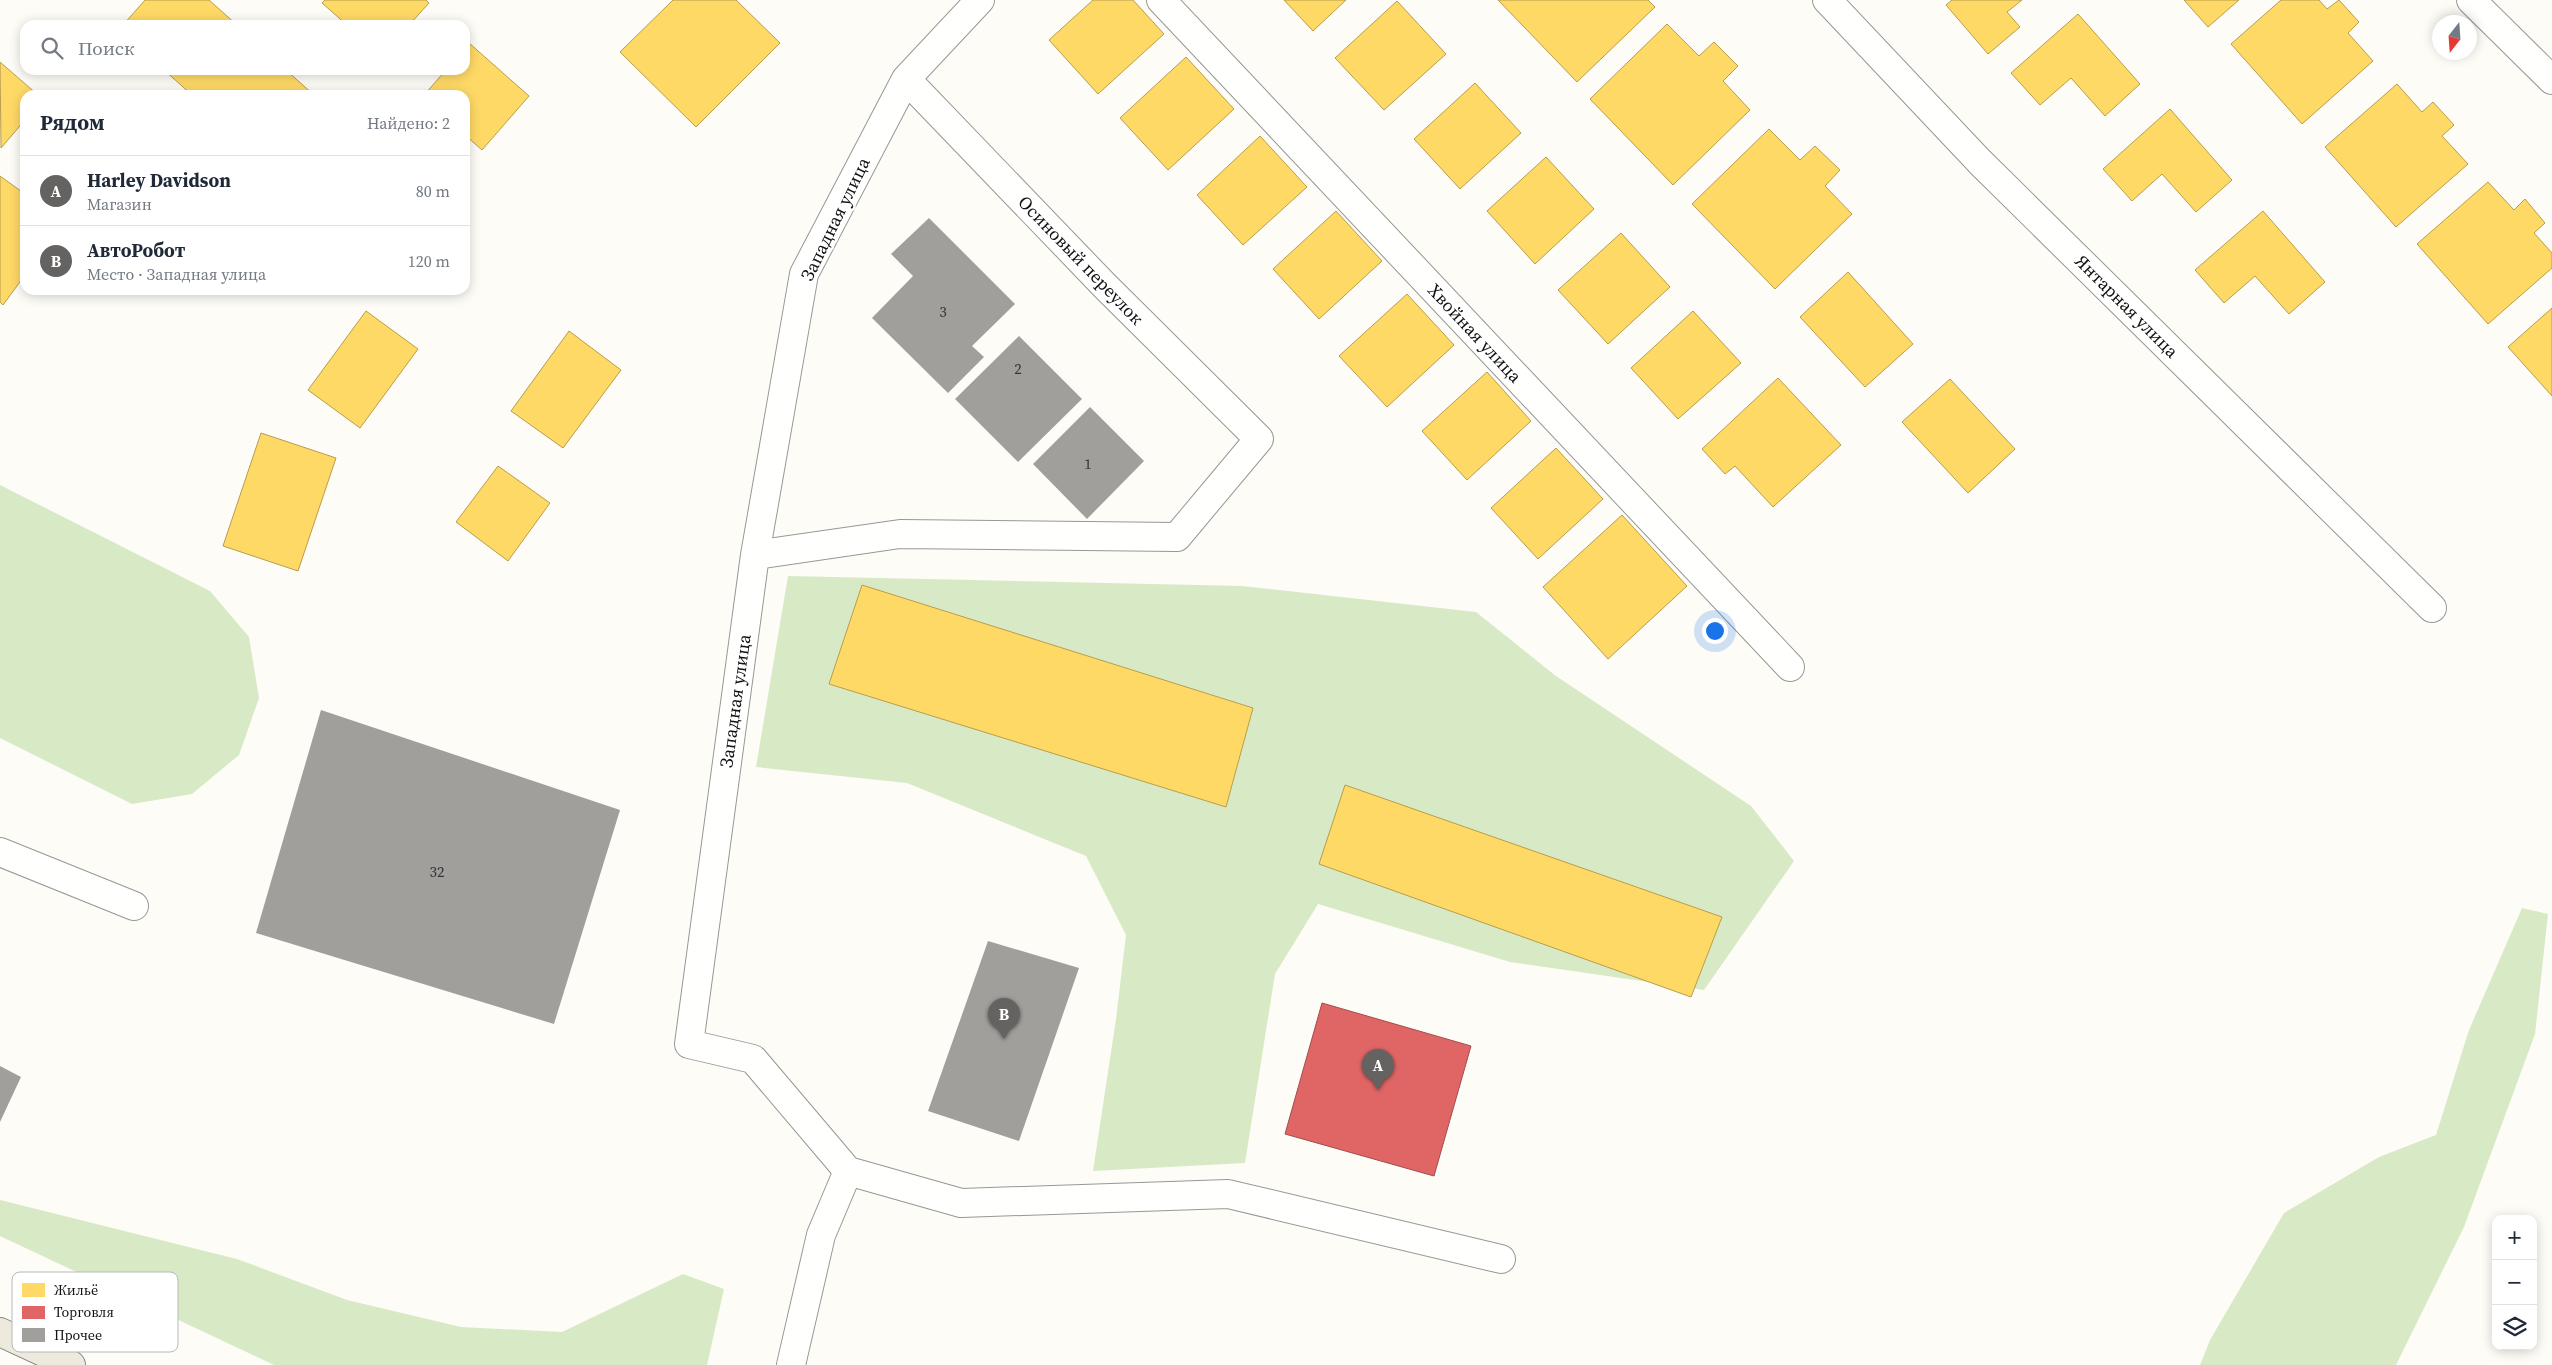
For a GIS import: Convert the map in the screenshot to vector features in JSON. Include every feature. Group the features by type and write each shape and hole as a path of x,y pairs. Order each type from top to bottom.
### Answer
{"main road":[{"path":"0,1332 12,1338"},
{"path":"44,1352 72,1365"}],"street":[{"name":"Западная улица","path":"848,1171 753,1059 689,1044 755,556 804,274 906,78 980,0"},
{"name":"Хвойная улица","path":"1161,0 1790,667"},
{"name":"Янтарная улица","path":"1827,0 1980,162 2432,608"},
{"path":"2471,0 2552,80"},
{"name":"Осиновый переулок","path":"755,556 900,534 1177,537 1259,438 1104,285 906,78"},
{"path":"0,852 134,906"},
{"path":"791,1365 821,1235 848,1171 961,1203 1228,1194 1501,1259"}],"green space":[{"path":"0,485 210,591 249,637 259,698 239,755 192,794 132,804 0,738"},
{"path":"788,576 1242,586 1476,612 1556,676 1751,806 1794,861 1704,990 1510,962 1318,904 1275,974 1245,1163 1093,1171 1116,1019 1126,935 1086,856 907,783 756,767"},
{"path":"2522,908 2548,914 2535,1034 2464,1227 2396,1365 2200,1365 2210,1340 2284,1213 2379,1157 2436,1135 2469,1030"},
{"path":"0,1200 237,1259 347,1300 461,1327 562,1332 683,1274 724,1289 707,1365 274,1365 178,1320 178,1272 76,1272 0,1236"}],"building: Жильё":[{"path":"145,0 209,0 231,20 127,20"},
{"path":"325,0 426,0 429,3 414,20 341,20 322,3"},
{"path":"673,0 736,0 780,43 696,127 620,52"},
{"path":"1093,0 1133,0 1164,34 1098,94 1049,40"},
{"path":"1284,0 1346,0 1313,31"},
{"path":"1498,0 1648,0 1655,7 1577,82"},
{"path":"1952,0 2022,0 2007,12 2020,27 1988,54 1946,5"},
{"path":"2184,0 2239,0 2208,27"},
{"path":"2281,0 2319,0 2327,9 2339,0 2359,22 2348,33 2373,61 2302,124 2231,44"},
{"path":"1397,1 1446,54 1384,110 1335,58"},
{"path":"2078,14 2140,84 2105,116 2071,78 2040,105 2011,73"},
{"path":"1667,24 1699,56 1714,42 1738,66 1723,81 1750,110 1673,185 1590,99"},
{"path":"470,44 529,96 482,150 470,139 470,90 428,90 442,75 470,75"},
{"path":"1186,57 1234,109 1168,170 1120,118"},
{"path":"0,62 32,90 20,90 20,126 1,148"},
{"path":"170,75 292,75 308,90 186,90"},
{"path":"1475,83 1521,133 1460,189 1414,139"},
{"path":"2397,84 2422,112 2433,102 2454,125 2442,136 2468,164 2396,227 2325,147"},
{"path":"2170,109 2232,180 2196,212 2162,174 2132,201 2103,169"},
{"path":"1769,129 1800,160 1815,146 1840,170 1825,186 1852,214 1775,289 1692,204"},
{"path":"1260,136 1307,187 1243,245 1197,195"},
{"path":"1546,157 1594,209 1535,264 1487,211"},
{"path":"0,176 20,190 20,282 3,305 0,302"},
{"path":"2488,182 2514,210 2525,199 2545,223 2534,233 2552,253 2552,268 2488,324 2417,244"},
{"path":"1336,211 1382,261 1319,319 1273,269"},
{"path":"2263,211 2325,282 2289,314 2255,276 2224,303 2195,270"},
{"path":"1621,233 1670,287 1608,344 1558,290"},
{"path":"1848,272 1913,344 1865,387 1800,317"},
{"path":"1407,294 1454,345 1387,407 1339,356"},
{"path":"2552,308 2552,396 2508,347"},
{"path":"366,311 418,349 360,428 308,390"},
{"path":"1693,311 1741,363 1678,419 1631,368"},
{"path":"569,331 621,370 563,448 511,411"},
{"path":"1487,372 1531,421 1467,480 1422,431"},
{"path":"1778,378 1841,445 1773,507 1735,466 1725,474 1702,449"},
{"path":"1950,379 2015,449 1968,493 1902,422"},
{"path":"261,433 336,458 298,571 223,546"},
{"path":"1556,448 1603,499 1538,559 1491,508"},
{"path":"498,466 550,503 508,561 456,522"},
{"path":"1622,515 1687,586 1608,659 1543,587"},
{"path":"862,585 1253,708 1226,807 829,684"},
{"path":"1345,785 1722,917 1691,997 1319,864"}],"building: Торговля":[{"path":"1322,1003 1471,1046 1434,1176 1285,1134"}],"building: Прочее":[{"path":"929,218 1015,304 972,346 984,357 948,393 872,318 913,276 891,254"},
{"path":"1019,336 1082,399 1018,462 955,399"},
{"path":"1090,407 1144,461 1087,519 1033,464"},
{"path":"321,710 620,810 554,1024 256,933"},
{"path":"988,941 1079,968 1019,1141 928,1111"},
{"path":"0,1066 21,1077 0,1122"}],"place":[{"name":"АвтоРобот","path":"1004,1039"},
{"name":"Harley Davidson","path":"1378,1090"}]}
